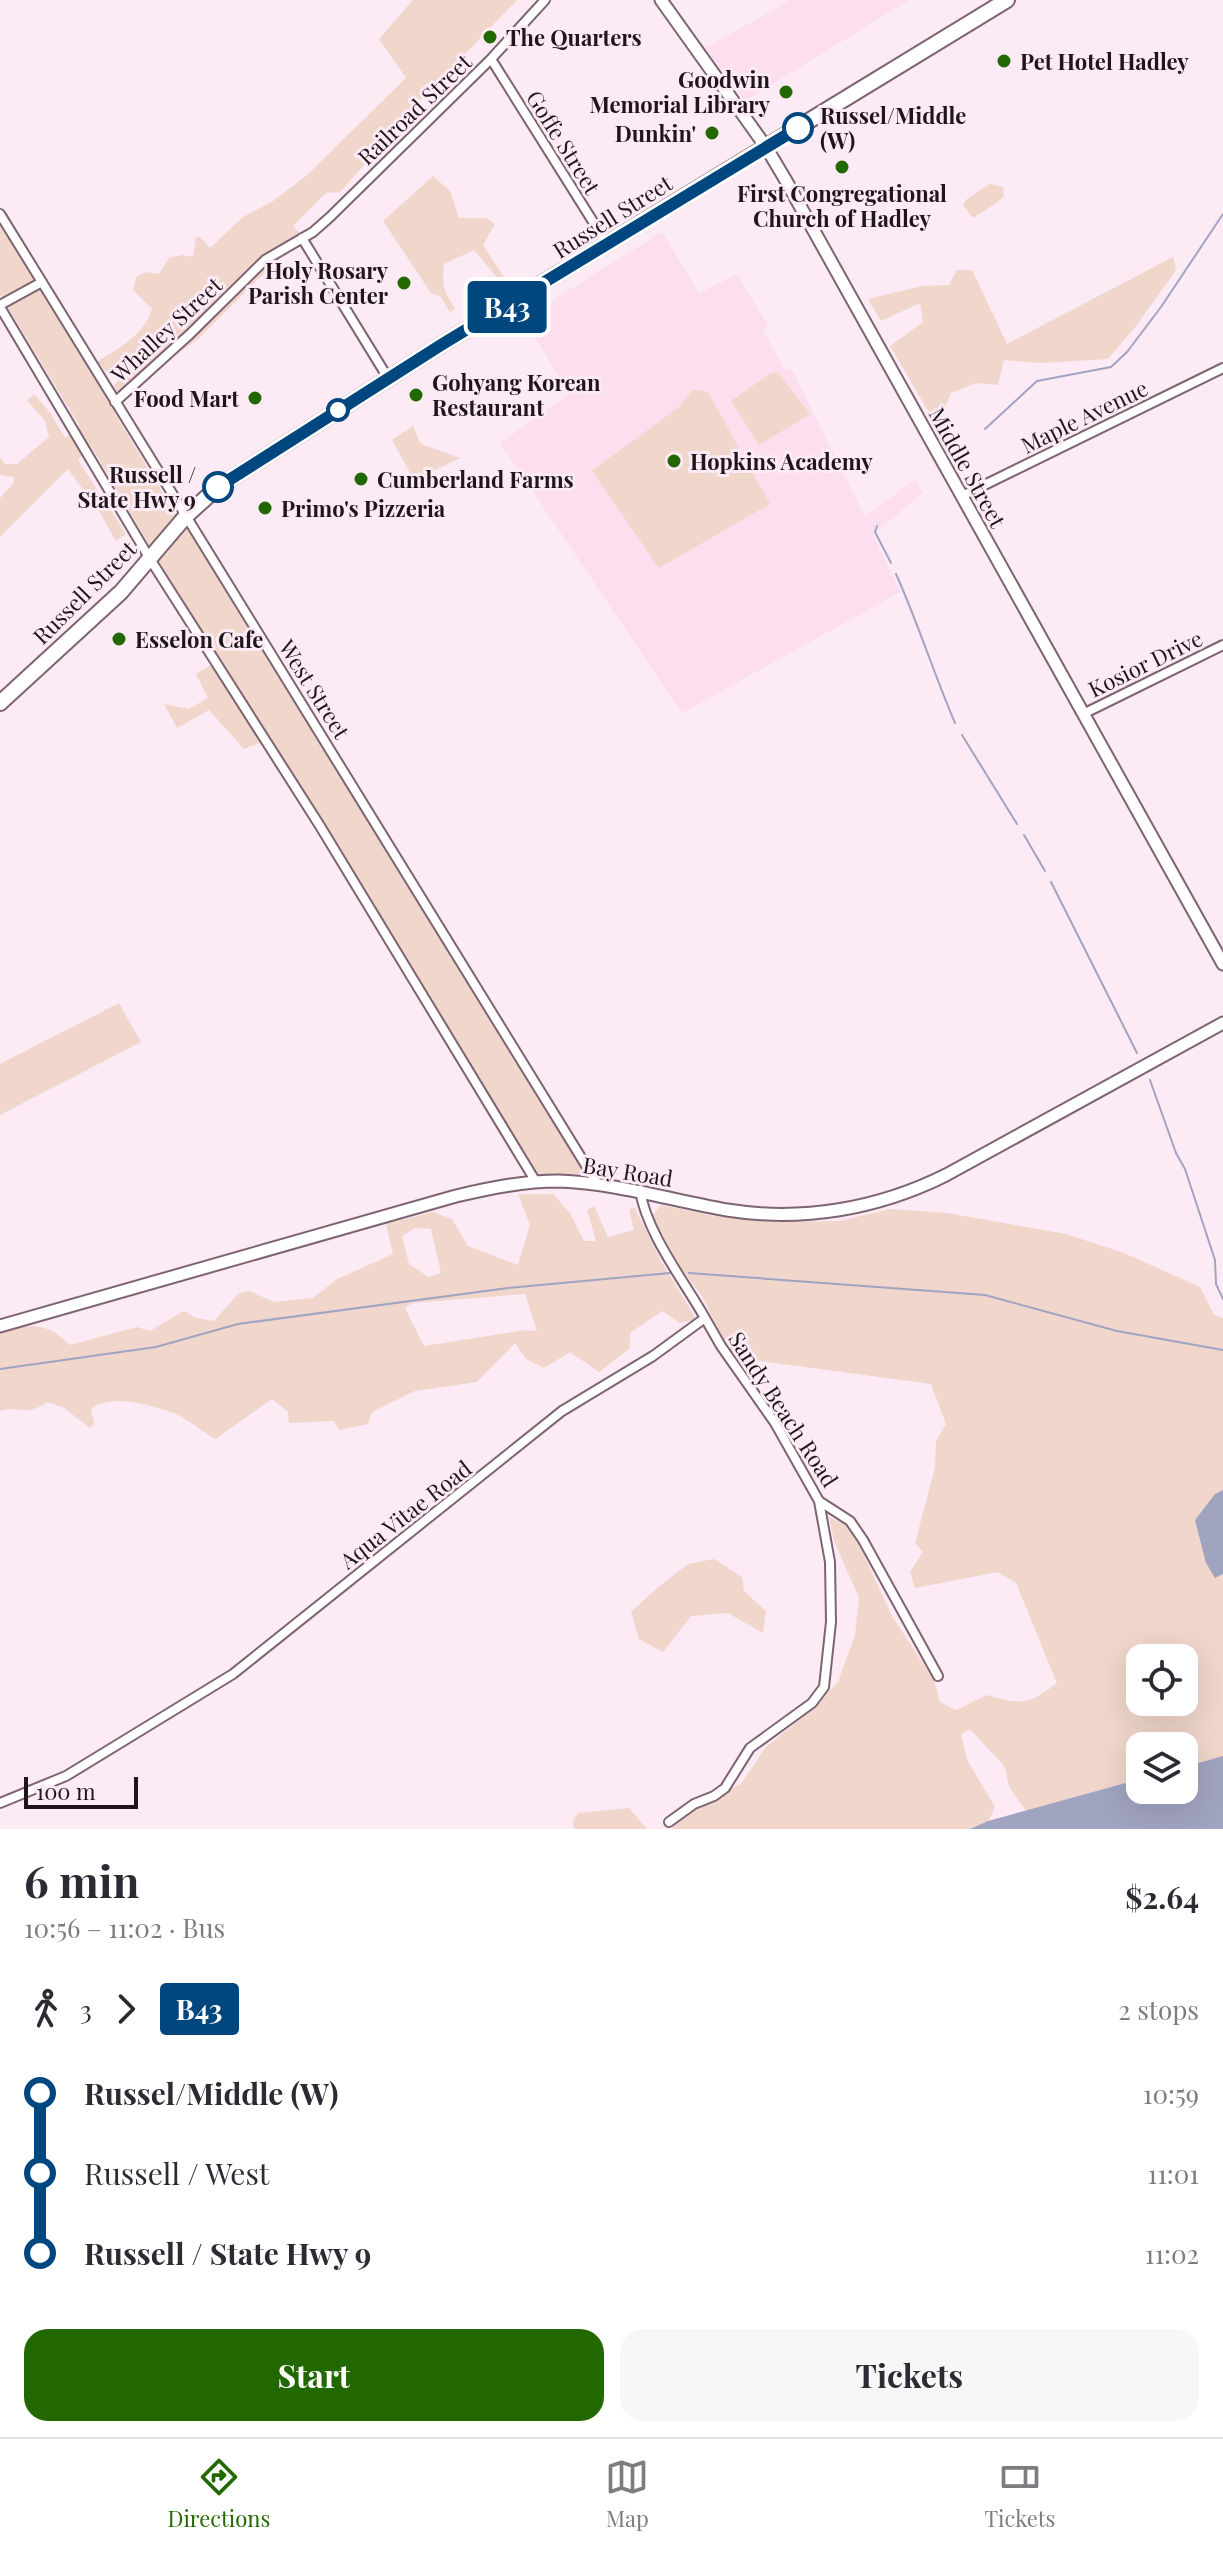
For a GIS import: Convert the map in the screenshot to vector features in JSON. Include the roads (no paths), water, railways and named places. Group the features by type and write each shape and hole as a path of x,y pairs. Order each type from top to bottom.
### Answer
{"highway":[{"name":"Russell Street","path":"0,703 121,592 186,516 243,469 1007,0"}],"main road":[{"name":"Middle Street","path":"661,0 766,147 1223,964"},
{"name":"Bay Road","path":"0,1326 487,1188 536,1182 598,1185 765,1214 822,1212 890,1198 946,1175 1223,1023"}],"street":[{"name":"Railroad Street","path":"302,238 330,217 491,59 545,0"},
{"name":"Goffe Street","path":"491,59 607,245"},
{"name":"West Street","path":"0,214 598,1185"},
{"path":"302,238 388,378"},
{"name":"Whalley Street","path":"115,402 265,260 302,238"},
{"path":"42,282 0,306 150,559 320,826 536,1182"},
{"name":"Maple Avenue","path":"962,496 1223,368"},
{"name":"Kosior Drive","path":"1083,714 1223,645"},
{"path":"640,1190 642,1205 652,1226 705,1318"},
{"name":"Sandy Beach Road","path":"705,1318 775,1423 819,1501 850,1521 863,1540 938,1676"},
{"name":"Aqua Vitae Road","path":"0,1803 66,1776 233,1674 562,1411 653,1356 705,1318"},
{"path":"669,1822 694,1804 725,1788 750,1748 812,1703 824,1687 831,1622 830,1562 819,1501"}],"water":[{"path":"1223,1490 1223,1574 1215,1578 1206,1563 1195,1520 1215,1494"},
{"path":"1223,1756 1223,1829 970,1829 988,1821 1126,1783 1126,1804 1198,1804 1198,1763"}],"waterway":[{"path":"985,429 1037,381 1111,367 1127,352 1161,307 1223,214"},
{"path":"877,526 875,532 891,563"},
{"path":"896,574 955,723"},
{"path":"962,735 1017,824"},
{"path":"1024,835 1045,871"},
{"path":"1051,882 1137,1053"},
{"path":"1150,1080 1176,1153 1185,1169 1215,1260 1216,1284 1223,1299"},
{"path":"0,1369 156,1347 238,1324 508,1288 670,1273"},
{"path":"689,1273 985,1295 1117,1331 1223,1350"}],"place":[{"name":"The Quarters","path":"490,37"},
{"name":"Pet Hotel Hadley","path":"1004,61"},
{"name":"Goodwin Memorial Library","path":"786,92"},
{"name":"Russel/Middle (W)","path":"798,128"},
{"name":"Dunkin'","path":"712,133"},
{"name":"First Congregational Church of Hadley","path":"842,167"},
{"name":"Holy Rosary Parish Center","path":"404,283"},
{"name":"Gohyang Korean Restaurant","path":"416,395"},
{"name":"Food Mart","path":"255,398"},
{"name":"Hopkins Academy","path":"674,461"},
{"name":"Cumberland Farms","path":"361,479"},
{"name":"Russell / State Hwy 9","path":"218,487"},
{"name":"Primo's Pizzeria","path":"265,508"},
{"name":"Esselon Cafe","path":"119,639"}]}
